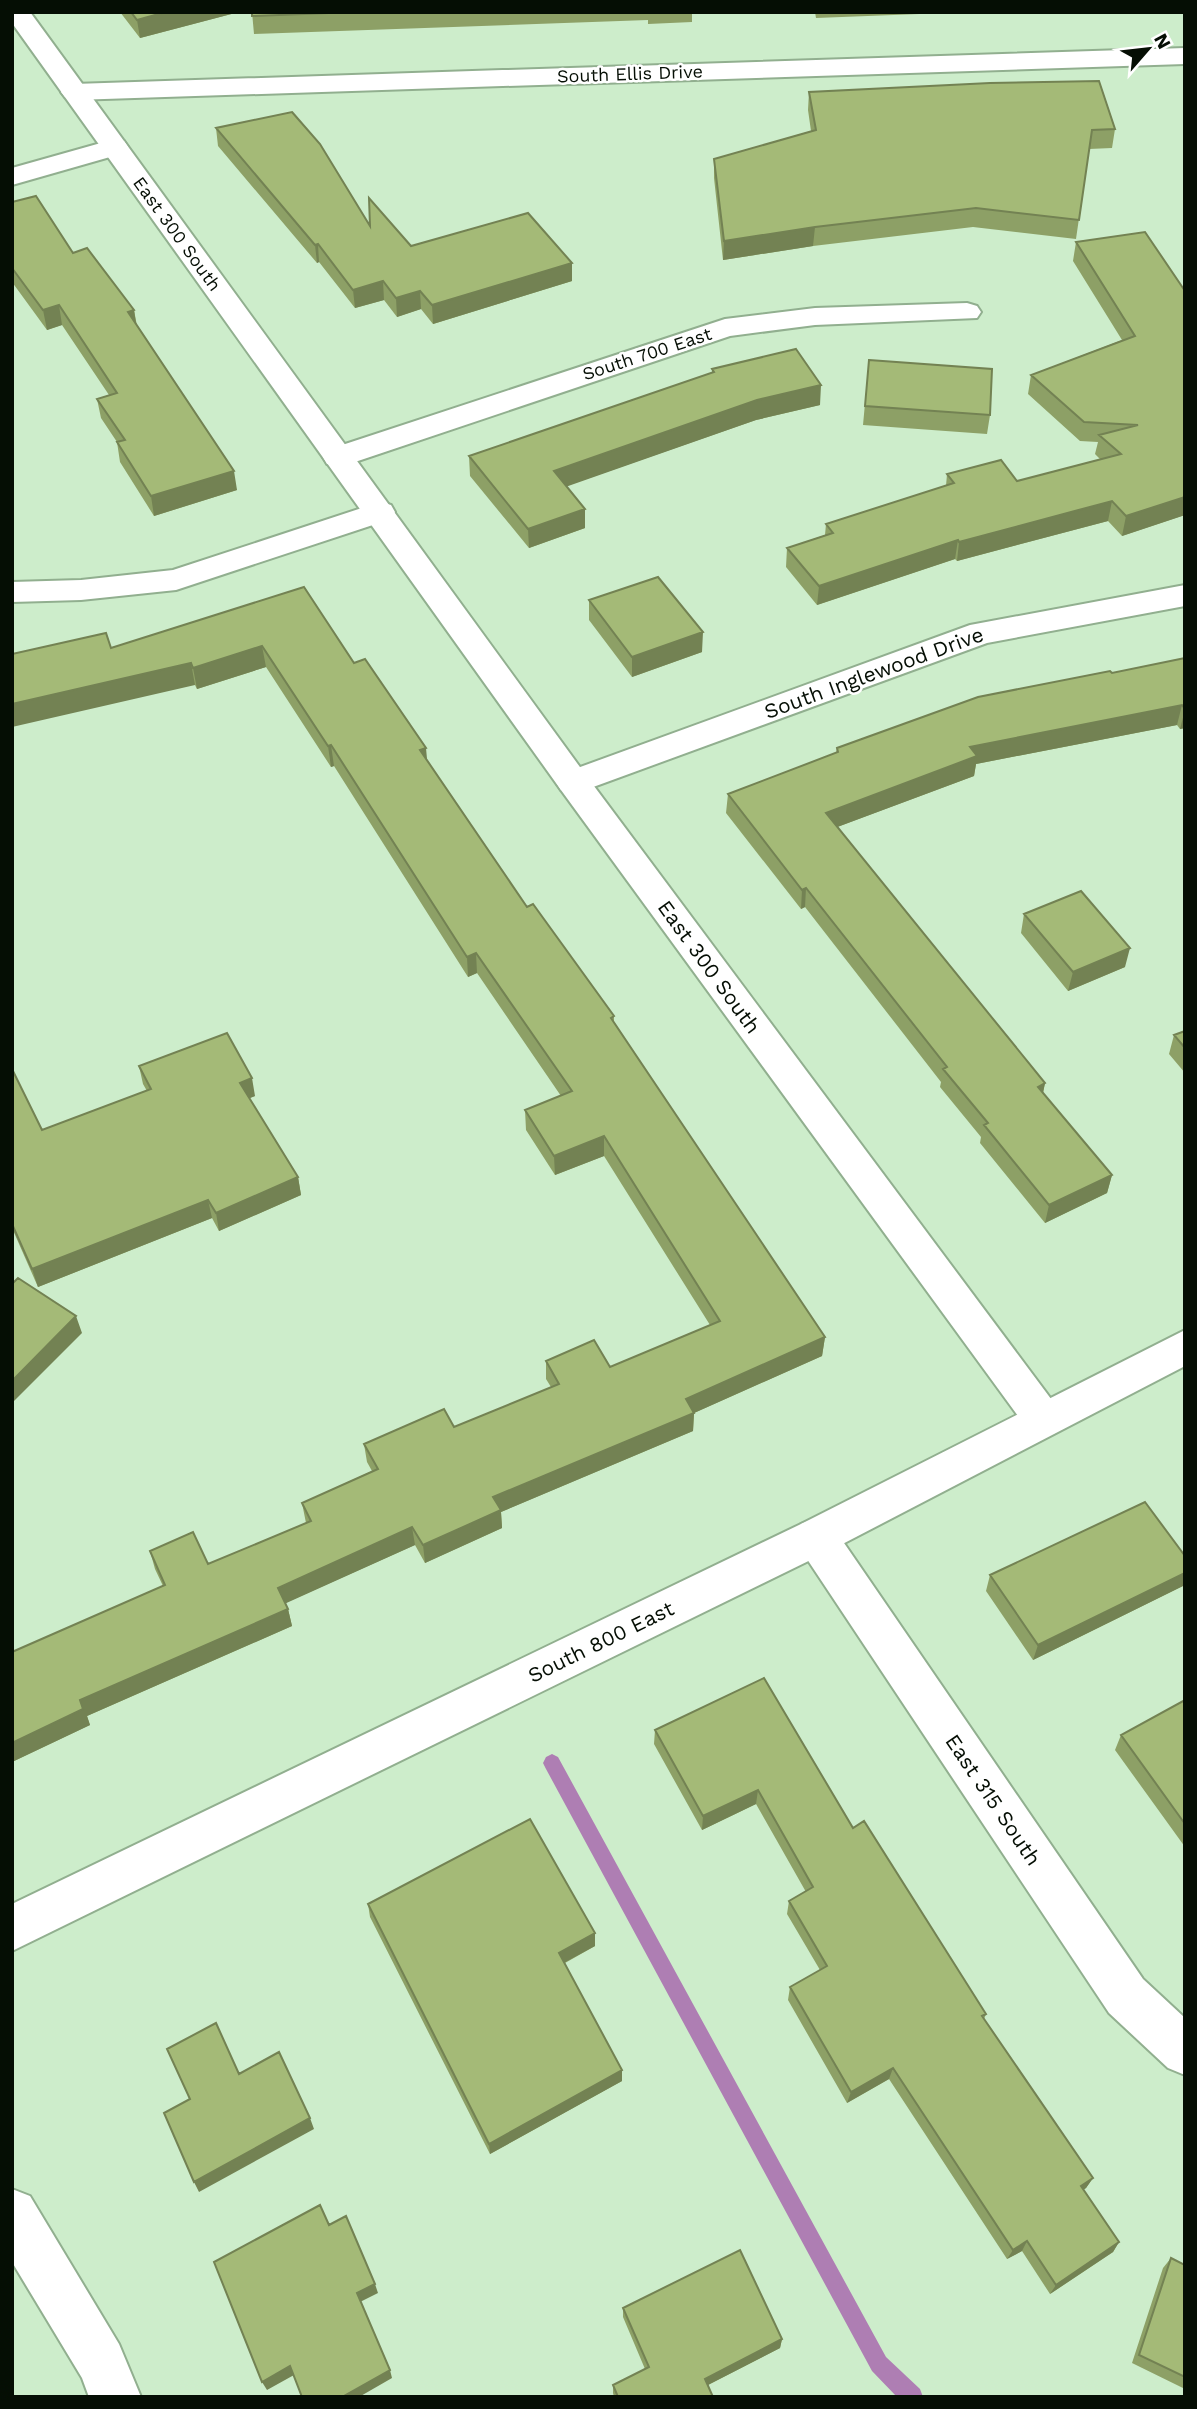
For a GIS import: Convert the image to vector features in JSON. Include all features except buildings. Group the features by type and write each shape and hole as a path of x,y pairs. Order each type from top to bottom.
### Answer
{"street":[{"name":"East 300 South","path":"16,12 573,782 1043,1419"},
{"name":"South Ellis Drive","path":"74,92 1185,56"},
{"path":"12,177 115,147"},
{"name":"South 700 East","path":"338,457 725,328 774,318 808,315 967,312"},
{"path":"12,592 80,590 176,580 380,512"},
{"name":"South Inglewood Drive","path":"573,782 981,632 1185,595"},
{"name":"South 800 East","path":"12,1928 816,1537 1185,1347"},
{"name":"East 315 South","path":"816,1537 1126,1996 1185,2051"},
{"path":"12,2214 101,2362 115,2397"}],"waterway":[{"path":"552,1763 879,2364 912,2397"}]}
